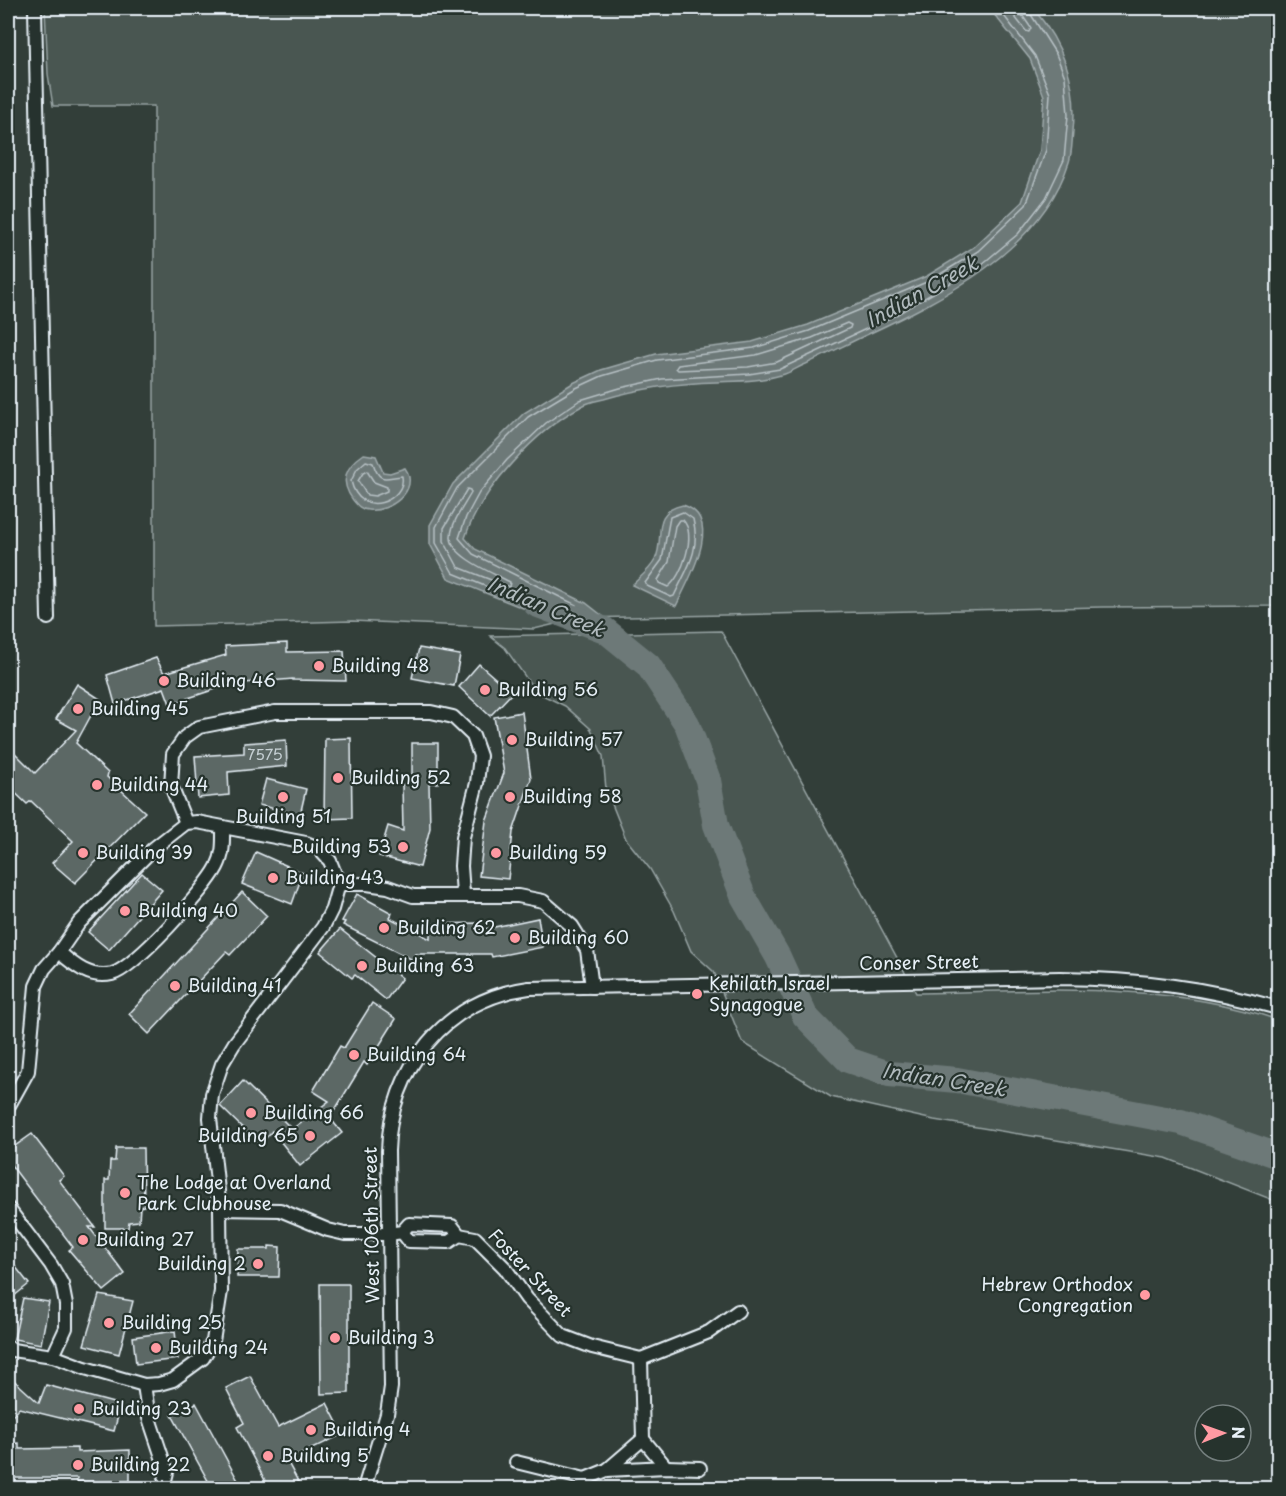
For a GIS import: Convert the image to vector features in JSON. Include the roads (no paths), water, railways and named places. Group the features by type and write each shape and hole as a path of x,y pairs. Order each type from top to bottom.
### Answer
{"street":[{"path":"35,8 48,618"},
{"path":"186,823 171,786 173,754 185,737 199,727 274,712 420,711 453,717 473,736 480,756 477,783 463,837 463,894"},
{"path":"8,1107 28,1071 36,986 44,969 79,923 154,848 186,823 197,822 281,837 318,848 330,861 339,884 332,909 323,927 234,1044 222,1064 212,1094 210,1118 220,1209 221,1291 213,1341 203,1358 173,1380 144,1385 53,1356 12,1350 8,1347"},
{"path":"59,952 78,968 94,975 111,974 123,969 177,917 217,867 224,849 223,827"},
{"path":"339,884 388,887 413,896 463,894 518,896 543,901 572,926 587,950 592,987"},
{"name":"Conser Street","path":"429,1040 452,1020 472,1007 508,991 529,988 1108,979 1177,985 1228,994 1278,1008"},
{"name":"West 106th Street","path":"364,1488 387,1414 391,1387 388,1151 391,1115 397,1094 409,1069 429,1040"},
{"path":"8,1208 51,1265 62,1284 66,1305 66,1328 53,1356"},
{"name":"Foster Street","path":"220,1209 280,1210 328,1230 345,1234 402,1232 409,1241 449,1242 459,1235 475,1238 505,1268 527,1299 563,1336 592,1347 641,1359"},
{"path":"666,1467 643,1439 641,1359 709,1332 738,1311"},
{"path":"144,1385 149,1418 167,1472 163,1488"},
{"path":"516,1462 585,1479 607,1470 643,1439"},
{"path":"607,1470 700,1468"}],"water":[{"path":"989,8 1033,8 1053,36 1070,80 1074,113 1070,158 1055,193 1036,221 1012,246 956,288 894,322 788,373 757,380 660,387 592,402 564,417 529,445 497,481 473,519 465,538 475,549 586,603 604,617 581,618 523,608 448,578 430,544 430,525 453,484 524,413 573,383 601,370 656,354 752,342 808,325 927,276 974,247 1022,202 1040,150 1044,96 1030,59"},
{"path":"364,454 376,456 383,472 390,473 405,468 409,476 406,492 385,508 366,510 361,508 353,500 346,487 348,469"},
{"path":"683,505 695,512 702,523 703,537 700,552 676,606 632,585 655,560 662,519 672,508"}],"waterway":[{"name":"Indian Creek","path":"536,604 605,630 648,665 687,724 708,780 716,825 743,896 778,957 805,1016 848,1060 889,1074 957,1080 1181,1122 1278,1156"}],"place":[{"name":"Building 48","path":"319,666"},
{"name":"Building 46","path":"164,681"},
{"name":"Building 56","path":"485,690"},
{"name":"Building 45","path":"78,709"},
{"name":"Building 57","path":"512,740"},
{"name":"Building 52","path":"338,778"},
{"name":"Building 44","path":"97,785"},
{"name":"Building 51","path":"283,797"},
{"name":"Building 58","path":"510,797"},
{"name":"Building 53","path":"403,847"},
{"name":"Building 39","path":"83,853"},
{"name":"Building 59","path":"496,853"},
{"name":"Building 43","path":"273,878"},
{"name":"Building 40","path":"125,911"},
{"name":"Building 62","path":"384,928"},
{"name":"Building 60","path":"515,938"},
{"name":"Building 63","path":"362,966"},
{"name":"Building 41","path":"175,986"},
{"name":"Kehilath Israel Synagogue","path":"697,994"},
{"name":"Building 64","path":"354,1055"},
{"name":"Building 66","path":"251,1113"},
{"name":"Building 65","path":"310,1136"},
{"name":"The Lodge at Overland Park Clubhouse","path":"125,1193"},
{"name":"Building 27","path":"83,1240"},
{"name":"Building 2","path":"258,1264"},
{"name":"Hebrew Orthodox Congregation","path":"1145,1295"},
{"name":"Building 25","path":"109,1323"},
{"name":"Building 3","path":"335,1338"},
{"name":"Building 24","path":"156,1348"},
{"name":"Building 23","path":"79,1409"},
{"name":"Building 4","path":"311,1430"},
{"name":"Building 5","path":"268,1456"},
{"name":"Building 22","path":"78,1465"}]}
